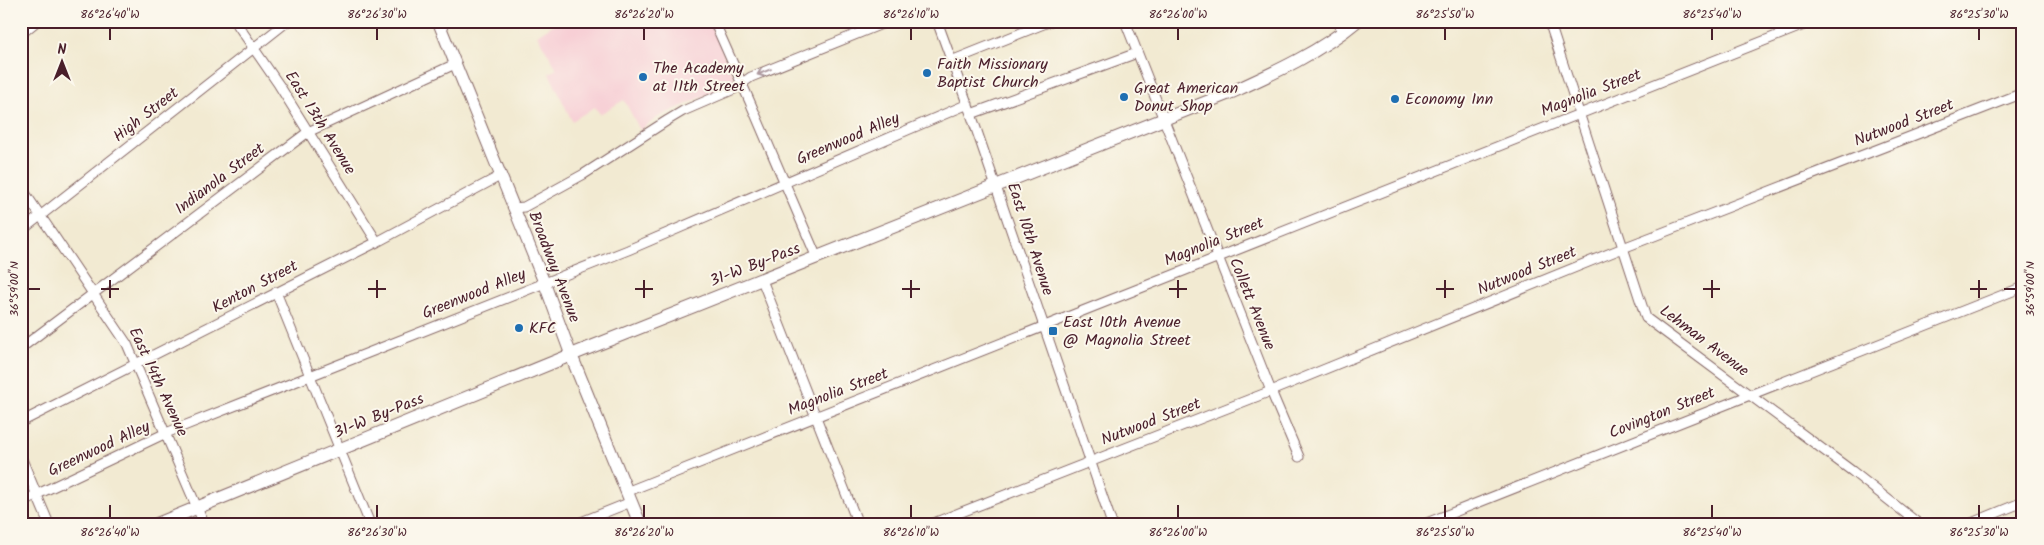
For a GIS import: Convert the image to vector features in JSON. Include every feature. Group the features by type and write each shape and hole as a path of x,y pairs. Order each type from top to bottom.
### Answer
{"main road":[{"name":"31-W By-Pass","path":"157,524 571,355 1232,92 1275,72 1340,27 1357,21"},
{"name":"Broadway Avenue","path":"571,355 640,524"}],"street":[{"path":"21,34 37,21"},
{"name":"East 13th Avenue","path":"235,21 377,242"},
{"name":"High Street","path":"21,231 288,21"},
{"name":"Broadway Avenue","path":"438,21 544,282 571,355"},
{"path":"714,21 817,258"},
{"path":"513,208 524,207 584,174 683,111 734,89 751,77 889,21"},
{"name":"East 10th Avenue","path":"937,21 968,104 1112,524"},
{"path":"951,60 1051,21"},
{"name":"Collett Avenue","path":"1125,21 1271,392 1299,457"},
{"name":"Lehman Avenue","path":"1549,21 1646,318 1750,394 1919,524"},
{"name":"Magnolia Street","path":"576,524 628,497 815,417 1814,21"},
{"path":"971,114 1137,53"},
{"name":"Indianola Street","path":"21,348 308,132 455,64"},
{"name":"Nutwood Street","path":"931,524 1089,461 1271,392 1623,248 2023,93"},
{"name":"Greenwood Alley","path":"21,502 166,434 628,250 968,104"},
{"name":"Kenton Street","path":"21,422 136,362 205,330 377,242 500,176"},
{"name":"East 14th Avenue","path":"21,187 127,344 204,524"},
{"path":"762,280 858,524"},
{"name":"Covington Street","path":"1424,524 2023,287"},
{"path":"276,292 370,524"},
{"path":"21,456 49,524"},
{"path":"1969,524 2023,502"}],"shaded area":[{"name":"The Academy at 11th Street","path":"559,21 709,21 736,82 658,117 640,130 624,100 600,114 595,107 572,121 549,73 557,69 537,35"}],"place":[{"name":"Faith Missionary Baptist Church","path":"927,73"},
{"name":"The Academy at 11th Street","path":"643,77"},
{"name":"Great American Donut Shop","path":"1124,97"},
{"name":"Economy Inn","path":"1395,99"},
{"name":"KFC","path":"519,328"},
{"name":"East 10th Avenue @ Magnolia Street","path":"1053,331"}]}
